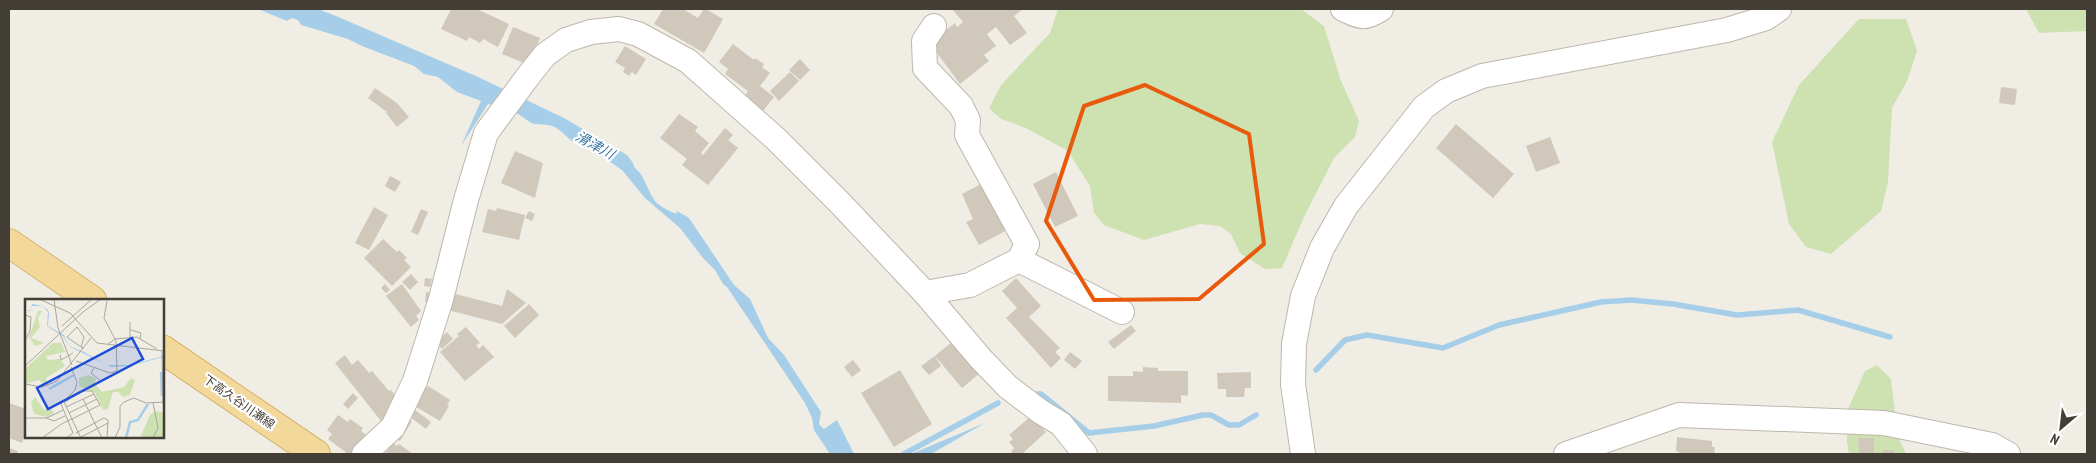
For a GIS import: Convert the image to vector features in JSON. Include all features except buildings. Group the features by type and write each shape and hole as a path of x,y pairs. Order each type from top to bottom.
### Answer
{"main road":[{"path":"9,243 91,299"},
{"name":"下高久谷川瀬線","path":"164,350 316,454"}],"street":[{"path":"1343,9 1359,17 1369,17 1381,9"},
{"path":"1302,454 1293,384 1294,344 1303,296 1322,248 1346,206 1424,107 1446,90 1482,76 1727,30 1766,18 1779,9"},
{"path":"925,293 970,285 1019,260 1027,244 967,135 968,120 961,106 925,68 924,41 934,26"},
{"path":"364,454 393,426 415,381 441,299 466,200 486,133 545,55 566,40 591,32 619,29 638,34 688,61 748,114 840,203 925,293 1001,380 1041,412 1061,424 1085,454"},
{"path":"1019,260 1122,312"},
{"path":"1566,454 1679,415 1884,424 1992,445 2008,454"}],"highlighted area":[{"path":"1145,85 1249,134 1264,244 1199,299 1094,300 1046,221 1084,106"}],"green space":[{"path":"1058,9 1301,9 1324,26 1341,81 1359,121 1355,137 1334,158 1304,217 1282,268 1265,269 1240,253 1231,234 1220,226 1200,224 1144,240 1104,225 1094,213 1090,186 1068,151 1026,128 1001,119 989,108 1001,85 1050,33"},
{"path":"2026,9 2087,9 2087,31 2039,33"},
{"path":"1859,19 1906,19 1917,51 1907,81 1892,108 1888,182 1881,211 1831,254 1806,247 1789,224 1772,142 1799,85"},
{"path":"1877,365 1891,379 1898,437 1906,454 1849,454 1847,442 1848,409 1865,371"}],"water":[{"name":"滑津川","path":"258,9 318,9 336,16 478,77 564,118 627,155 643,178 655,201 663,208 676,214 677,211 689,218 734,285 750,299 768,338 784,355 821,412 819,424 824,429 837,420 854,454 830,454 814,430 812,418 805,403 715,270 703,258 680,228 645,198 622,170 584,144 575,143 555,127 533,123 511,110 488,104 461,146 481,101 457,92 438,77 424,74 414,66 348,39 301,25 298,20 292,18 287,21"},
{"path":"985,423 931,454 911,454"}],"waterway":[{"path":"1316,370 1345,340 1367,335 1443,348 1499,325 1601,302 1631,300 1673,304 1737,315 1798,310 1890,337"},
{"path":"1036,394 1041,394 1089,433 1154,426 1203,415 1211,415 1229,425 1239,425 1256,415"},
{"path":"904,454 998,403"}]}
